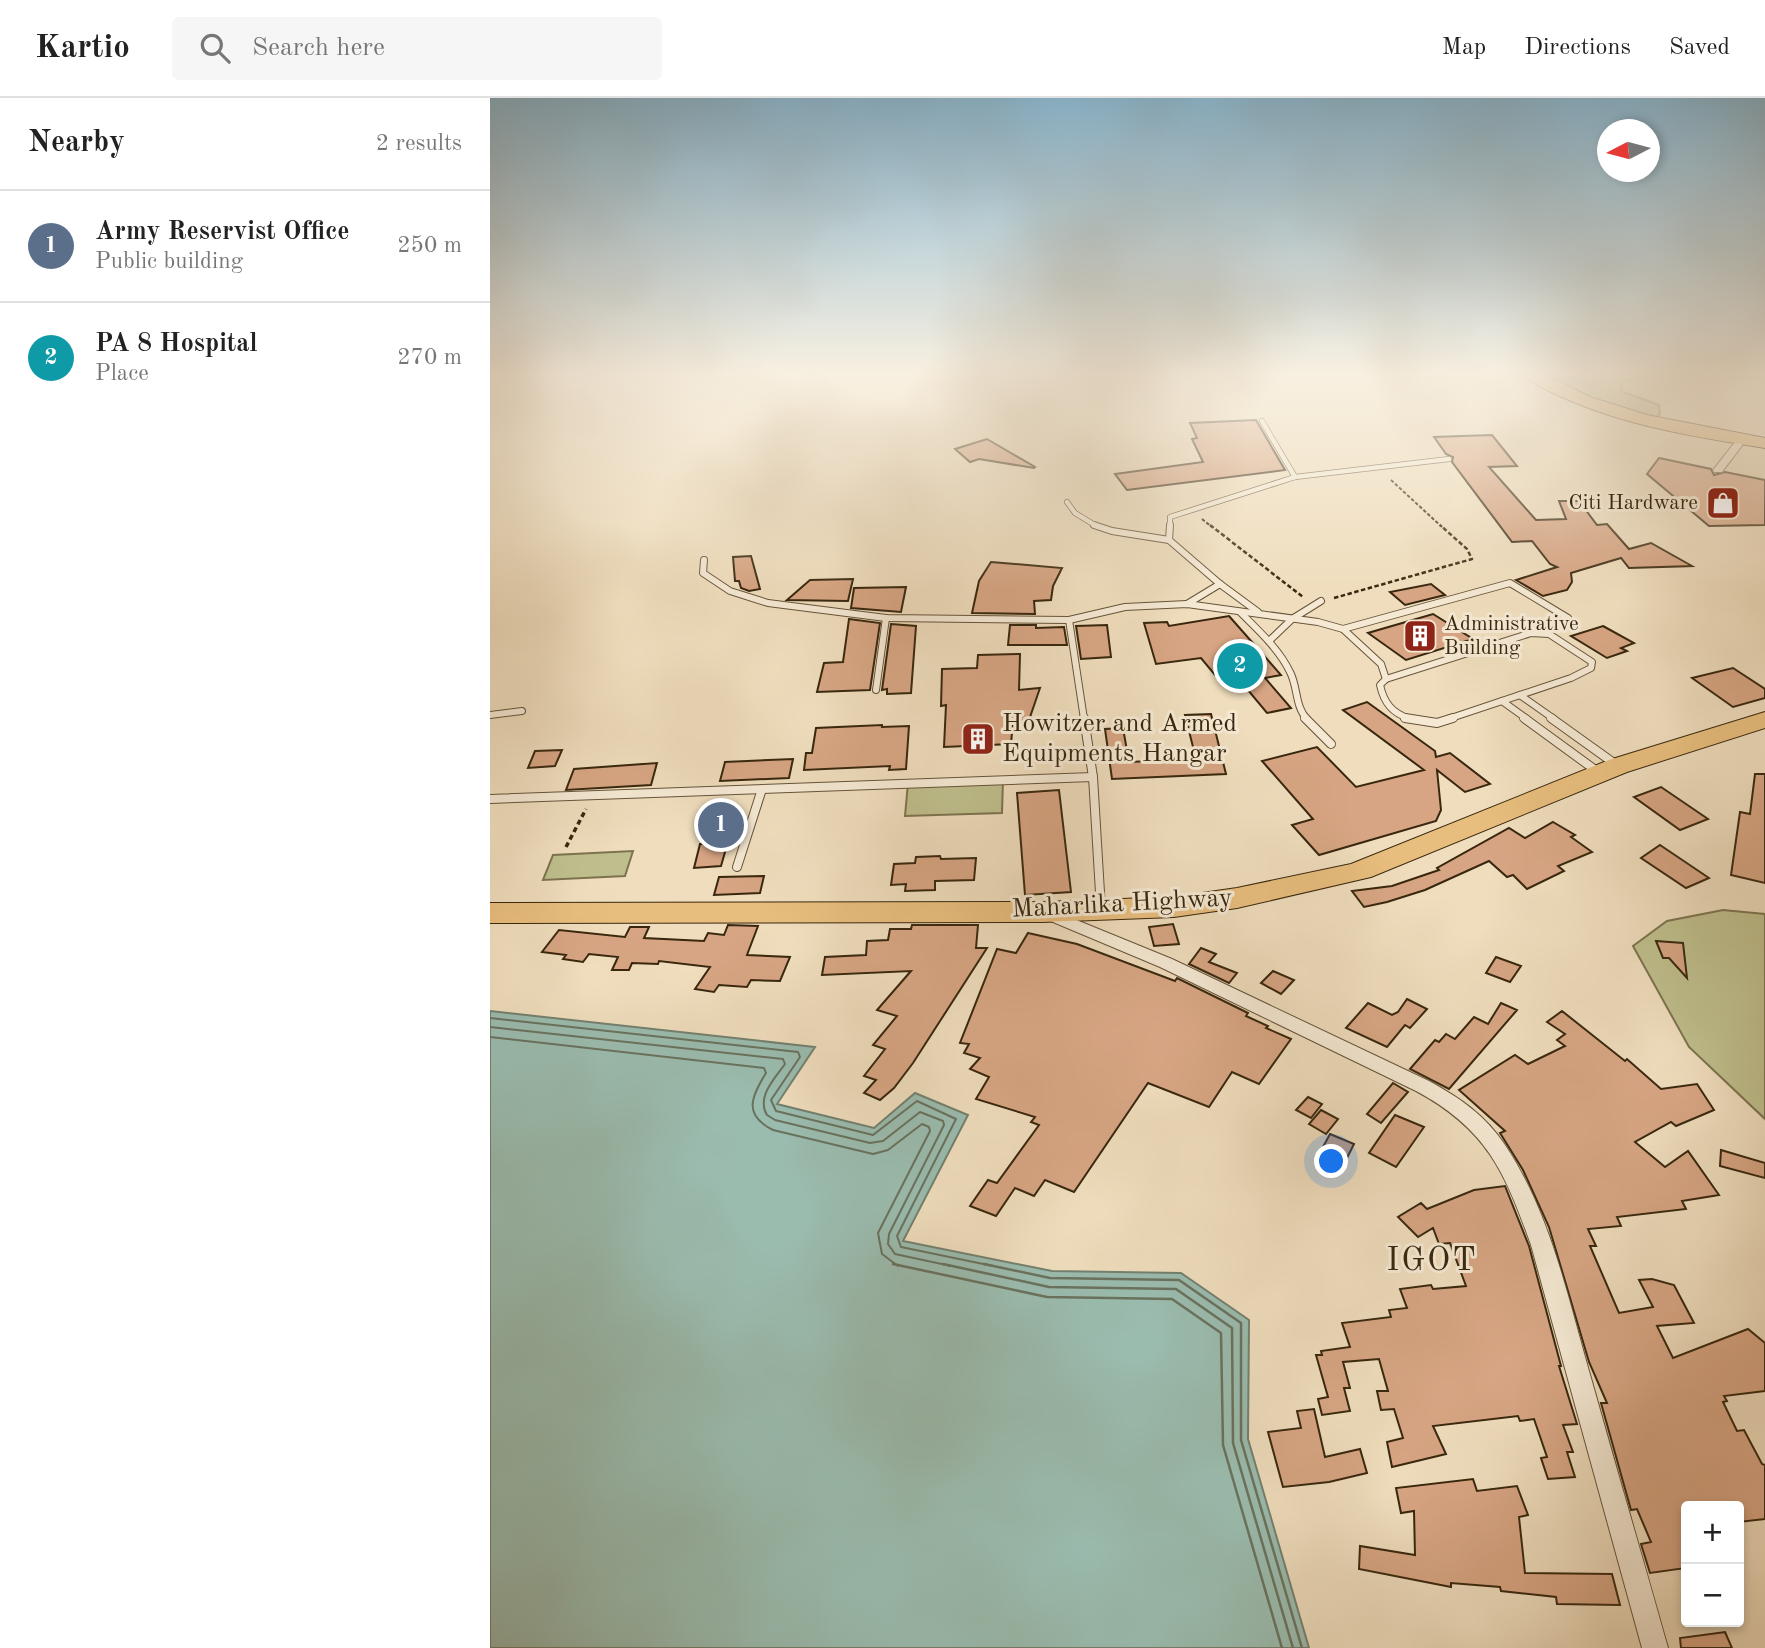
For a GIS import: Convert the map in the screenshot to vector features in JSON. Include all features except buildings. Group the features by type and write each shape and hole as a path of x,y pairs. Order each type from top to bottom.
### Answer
{"highway":[{"name":"Maharlika Highway","path":"490,913 1042,912 1110,918 1237,898 1361,871 1609,769 1765,720"}],"street":[{"path":"1718,470 1738,444"},
{"path":"1110,918 1425,1089 1476,1121 1495,1145 1512,1175 1531,1220 1552,1281 1655,1648"}],"lane":[{"path":"1276,444 1295,477"},
{"path":"1169,540 1170,517 1295,477 1449,459"},
{"path":"1067,502 1080,520 1104,528 1169,540 1220,584 1262,615"},
{"path":"704,560 703,573 712,584 731,593 844,613 873,613 886,618 1069,620 1125,607 1187,604 1318,622 1343,629 1381,664 1386,679"},
{"path":"1343,629 1510,583 1567,618 1567,621 1386,679 1380,685 1381,696 1390,710 1416,723 1437,723 1584,673 1591,668 1592,662 1549,634 1531,633"},
{"path":"1187,604 1220,584"},
{"path":"1269,641 1292,619 1321,601"},
{"path":"1240,611 1269,641 1291,673 1301,714 1331,744"},
{"path":"876,690 886,618"},
{"path":"1069,620 1093,777 1097,885 1110,918"},
{"path":"1520,695 1609,769"},
{"path":"1502,701 1609,769"},
{"path":"490,715 522,711"},
{"path":"490,799 1093,777"},
{"path":"737,867 762,789"}],"path":[{"path":"1204,515 1202,520 1308,600 1321,601 1472,559 1467,549 1391,480"},
{"path":"566,847 593,796"}],"green space":[{"path":"1003,780 1002,813 905,816 908,783"},
{"path":"633,851 625,876 543,880 553,855"},
{"path":"1723,910 1765,914 1765,1119 1689,1047 1633,946 1667,921"}],"water":[{"path":"490,1011 815,1047 777,1104 874,1128 915,1093 968,1115 903,1241 1052,1271 1181,1273 1249,1320 1248,1439 1309,1648 490,1648"}],"place":[{"name":"Citi Hardware","path":"1723,503"},
{"name":"Administrative Building","path":"1420,636"},
{"name":"PA 8 Hospital","path":"1240,666"},
{"name":"Howitzer and Armed Equipments Hangar","path":"978,739"},
{"name":"Army Reservist Office","path":"721,825"}],"district":[{"name":"IGOT","path":"1432,1261"}]}
